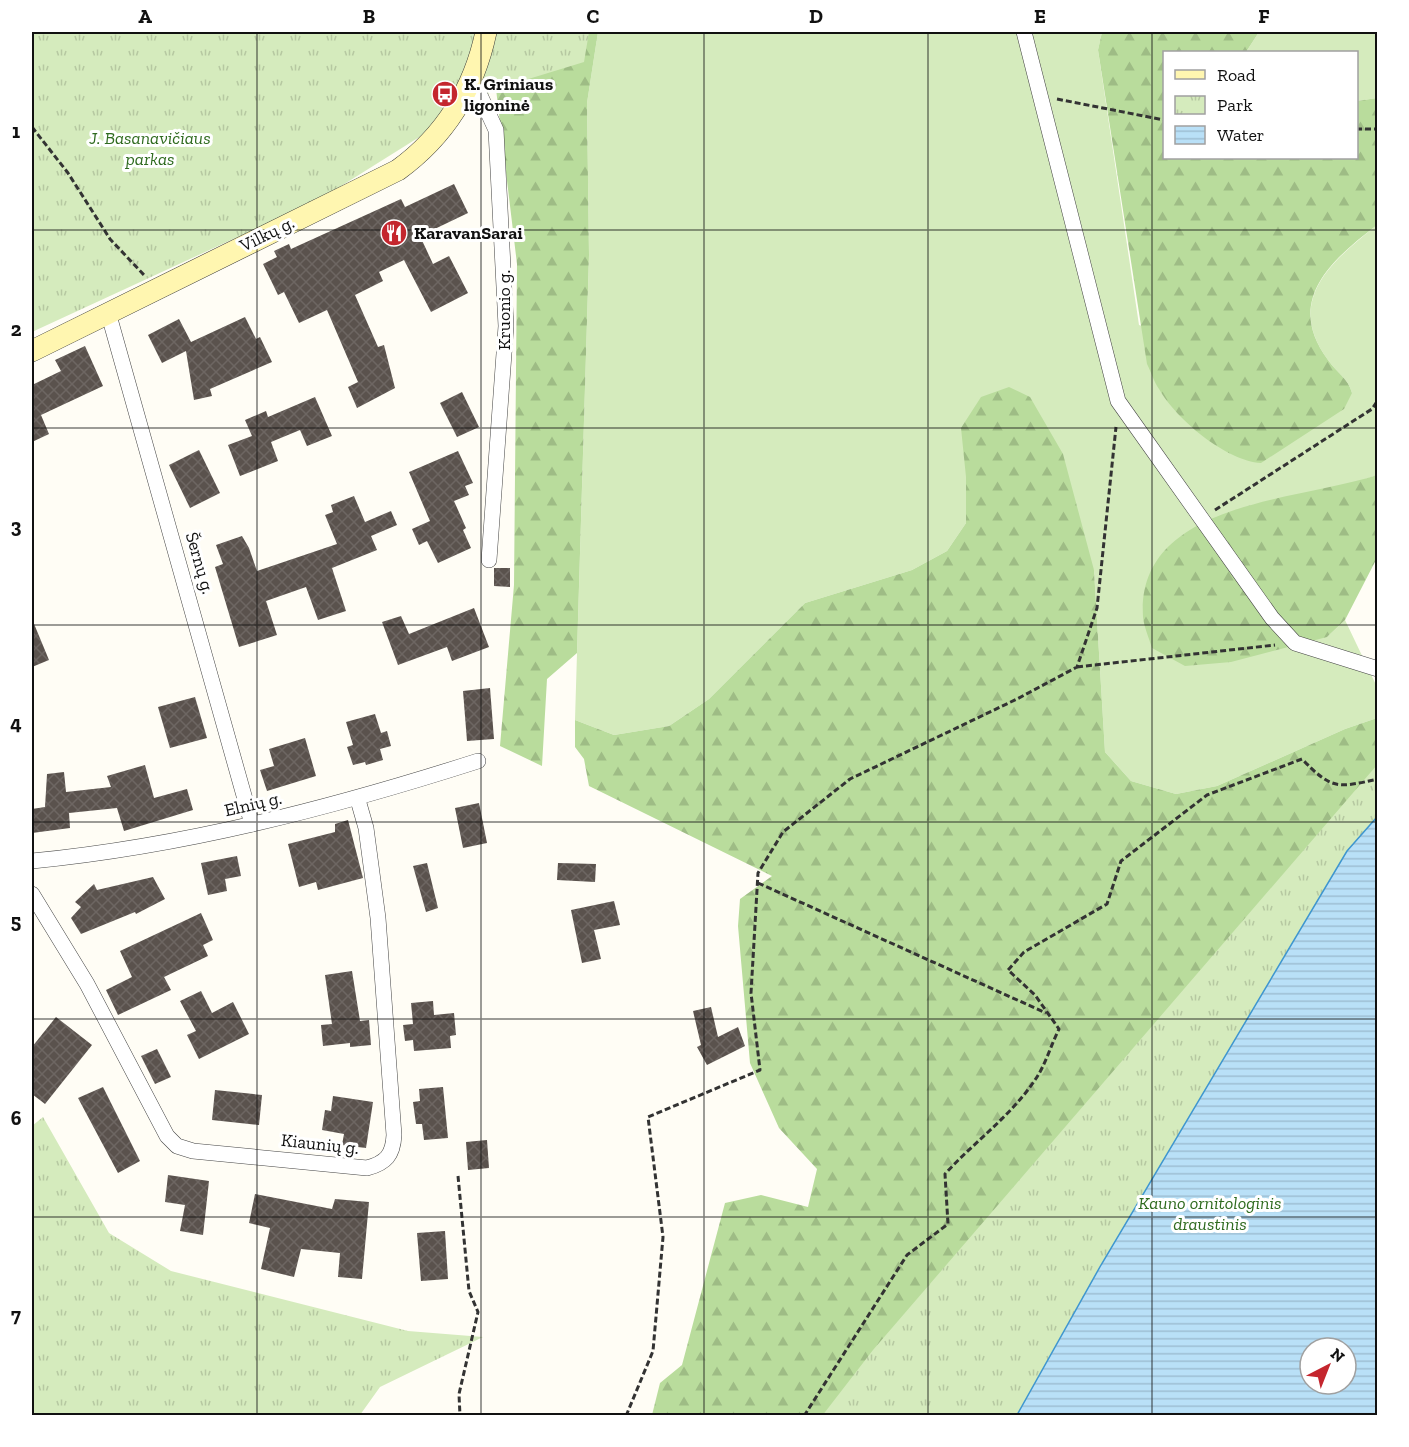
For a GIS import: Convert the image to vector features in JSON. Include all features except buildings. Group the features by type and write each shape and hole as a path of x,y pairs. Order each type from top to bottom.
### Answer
{"street":[{"path":"473,81 486,32"},
{"path":"1024,32 1118,401 1272,618 1295,643 1377,669"},
{"name":"Vilkų g.","path":"32,351 156,287 398,170 424,148 443,126 473,81"},
{"name":"Kruonio g.","path":"473,81 496,130 506,302 489,560"},
{"name":"Šernų g.","path":"108,312 252,825"},
{"name":"Elnių g.","path":"32,861 145,847 252,825 358,800 478,761"},
{"name":"Kiaunių g.","path":"32,894 87,984 167,1136 177,1146 193,1151 367,1168 378,1165 387,1159 393,1149 394,1135 378,918 366,828 358,800"}],"path":[{"path":"1040,96 1163,120"},
{"path":"32,127 68,173 110,239 156,287"},
{"path":"1358,129 1377,129"},
{"path":"1203,518 1372,409 1377,400"},
{"path":"1077,667 1096,608 1118,401"},
{"path":"626,1416 653,1351 663,1237 648,1117 760,1070 751,993 758,873 783,832 850,779 1017,699 1077,667 1295,643"},
{"path":"804,1416 907,1255 948,1224 945,1174 971,1145 990,1133 1036,1079 1059,1029 1035,995 1008,969 1024,952 1107,904 1121,861 1207,795 1302,759 1323,781 1347,786 1377,779"},
{"path":"758,883 1048,1014"},
{"path":"458,1176 470,1291 478,1312 459,1394 460,1416"}],"green space":[{"name":"J. Basanavičiaus parkas","path":"32,32 589,32 584,62 496,89 322,198 32,332"},
{"path":"499,32 598,32 587,103 589,255 577,653 547,679 542,766 500,746 514,585 517,264 496,89"},
{"path":"598,32 1102,32 1098,50 1139,325 1352,393 1348,383 1328,360 1316,338 1311,319 1312,300 1330,268 1377,225 1377,475 1357,482 1327,637 1345,620 1377,687 1377,718 1345,729 1217,786 1176,794 1131,781 1105,752 1094,570 966,477 966,523 947,551 912,570 805,603 709,699 669,726 614,735 575,720 589,255 587,103"},
{"path":"1102,32 1259,32 1247,51 1163,51 1163,159 1358,159 1358,101 1377,98 1377,225 1360,238 1330,268 1319,284 1312,301 1311,319 1316,339 1328,360 1348,383 1352,393 1344,409 1261,463 1233,455 1203,437 1167,401 1147,364 1098,50"},
{"path":"1259,32 1377,32 1377,98 1358,101 1358,51 1247,51"},
{"path":"1009,387 1030,397 1063,454 1094,570 1105,752 1131,781 1176,794 1217,786 1345,729 1377,718 1377,817 1017,1415 652,1415 660,1383 682,1365 725,1203 761,1195 808,1207 817,1169 779,1128 750,1063 738,926 740,899 772,876 589,786 584,759 575,747 575,720 614,735 669,726 709,699 805,603 912,570 947,551 966,523 966,477 961,428 981,397"},
{"path":"1377,475 1377,558 1345,620 1327,637 1231,662 1185,666 1152,648 1143,617 1148,579 1166,550 1193,528 1228,512"},
{"name":"Kauno ornitologinis draustinis","path":"1377,765 1377,1415 822,1416 873,1350"},
{"path":"43,1117 109,1233 171,1271 408,1331 483,1337 380,1387 360,1415 32,1415 32,1126"}],"water":[{"path":"1377,817 1377,1415 1017,1415 1101,1265 1347,851"}],"place":[{"name":"K. Griniaus ligoninė","path":"445,94"},
{"name":"KaravanSarai","path":"394,233"}]}
